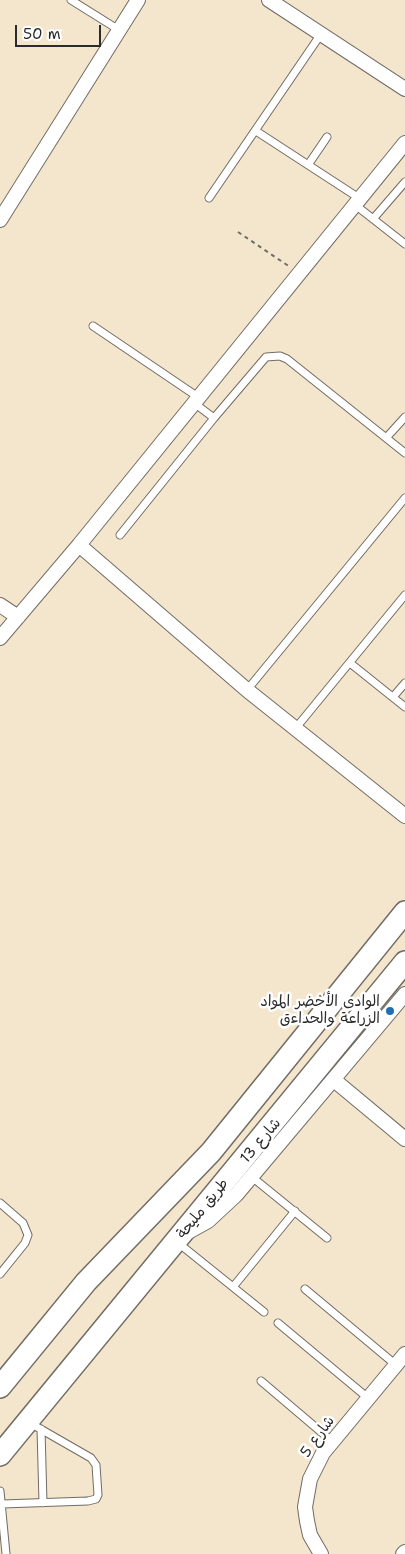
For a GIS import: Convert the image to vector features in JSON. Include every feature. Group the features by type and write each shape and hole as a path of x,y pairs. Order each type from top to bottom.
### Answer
{"main road":[{"name":"طريق مليحة","path":"0,1387 86,1282 211,1152 405,912"},
{"name":"طريق مليحة","path":"0,1455 35,1425 180,1238 405,962"}],"street":[{"path":"0,220 138,0"},
{"path":"269,0 405,89"},
{"path":"0,638 79,545 405,142"},
{"path":"79,545 247,690 405,816"},
{"path":"0,605 18,617"},
{"name":"شارع 13","path":"180,1238 218,1213 252,1177 405,994"},
{"path":"334,1080 405,1139"},
{"name":"شارع 5","path":"321,1554 316,1548 306,1521 306,1492 315,1465 400,1359"}],"lane":[{"path":"71,0 119,30"},
{"path":"209,198 322,34"},
{"path":"256,130 357,201 374,219 405,244"},
{"path":"308,165 327,137"},
{"path":"374,219 405,182"},
{"path":"93,326 196,400 214,418"},
{"path":"120,536 214,418 266,357 280,356 405,453"},
{"path":"386,438 405,417"},
{"path":"247,690 405,498"},
{"path":"295,729 405,596"},
{"path":"350,663 405,707"},
{"path":"393,697 405,683"},
{"path":"252,1177 327,1238"},
{"path":"0,1203 23,1223 28,1235 25,1243 0,1274"},
{"path":"232,1287 295,1212"},
{"path":"180,1238 232,1287 264,1312"},
{"path":"305,1289 400,1359"},
{"path":"278,1323 368,1398"},
{"path":"261,1381 333,1442"},
{"path":"35,1425 43,1503"},
{"path":"2,1504 92,1501 98,1492 96,1466 91,1458 35,1425"},
{"path":"0,1492 6,1554"}],"path":[{"path":"238,232 299,272"}],"place":[{"name":"الوادى الأخضر المواد الزراعة والحداءق","path":"390,1011"}]}
